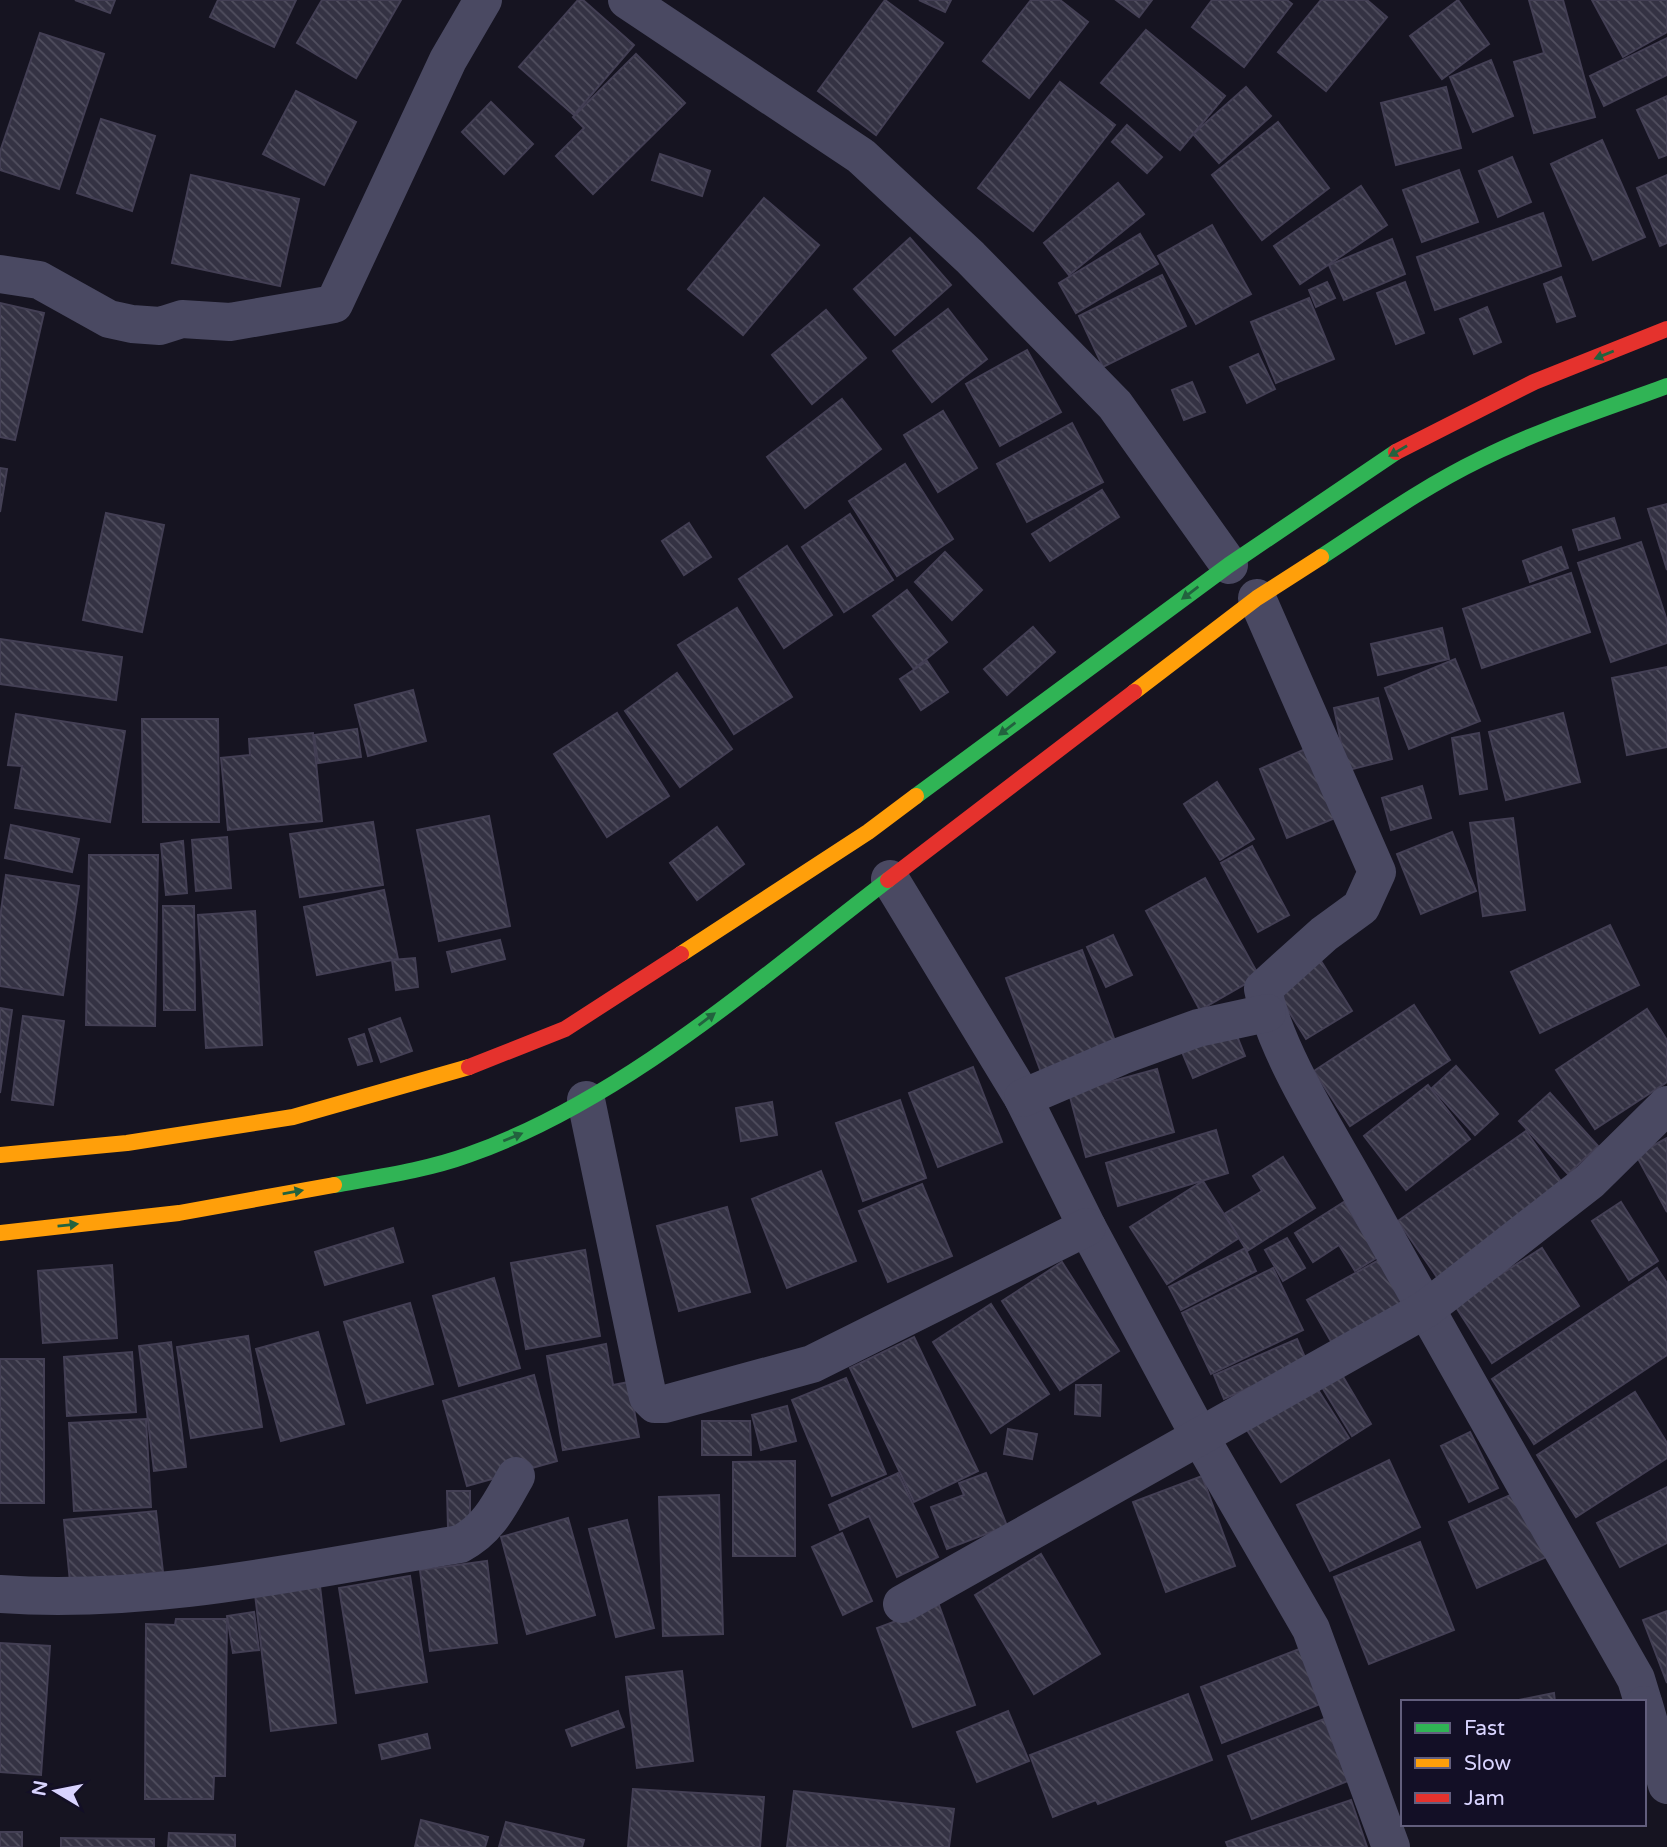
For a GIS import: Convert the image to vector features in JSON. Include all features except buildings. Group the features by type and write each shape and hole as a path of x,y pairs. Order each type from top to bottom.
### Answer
{"main road":[{"path":"0,1154 127,1143 293,1117 460,1071 565,1029 868,831 1228,565 1397,451 1534,383 1667,329"},
{"path":"0,1233 179,1213 346,1183 466,1156 526,1132 586,1100 700,1024 1052,752 1257,598 1419,494 1481,459 1552,428 1667,386"}],"street":[{"path":"0,274 39,280 109,319 132,324 159,326 182,319 230,322 334,304 449,61 483,0"},
{"path":"627,0 861,156 970,257 1115,405 1228,565"},
{"path":"1257,598 1377,872 1361,907 1324,934 1263,989 1267,1013 1307,1094 1426,1310 1636,1679 1643,1700"},
{"path":"891,879 1023,1098 1087,1227 1200,1437 1311,1629 1391,1847"},
{"path":"1023,1098 1121,1056 1198,1028 1267,1013"},
{"path":"586,1100 648,1397 655,1404 665,1405 706,1395 812,1364 1087,1227"},
{"path":"902,1604 1426,1310 1590,1181 1667,1105"},
{"path":"0,1594 49,1598 201,1587 460,1544 477,1536 491,1521 516,1476"},
{"path":"1646,1711 1667,1785"}],"traffic: fast":[{"path":"1321,557 1419,493 1481,459 1550,429 1667,386"},
{"path":"916,796 1229,565 1396,452"},
{"path":"334,1185 402,1173 468,1155 525,1132 581,1103 688,1034 888,880"}],"traffic: slow":[{"path":"1134,692 1257,598 1321,557"},
{"path":"681,954 868,832 916,796"},
{"path":"0,1155 127,1143 293,1117 469,1067"},
{"path":"0,1233 179,1213 334,1185"}],"traffic: jam":[{"path":"1396,452 1534,382 1667,329"},
{"path":"888,880 1134,692"},
{"path":"469,1067 565,1029 681,954"}]}
